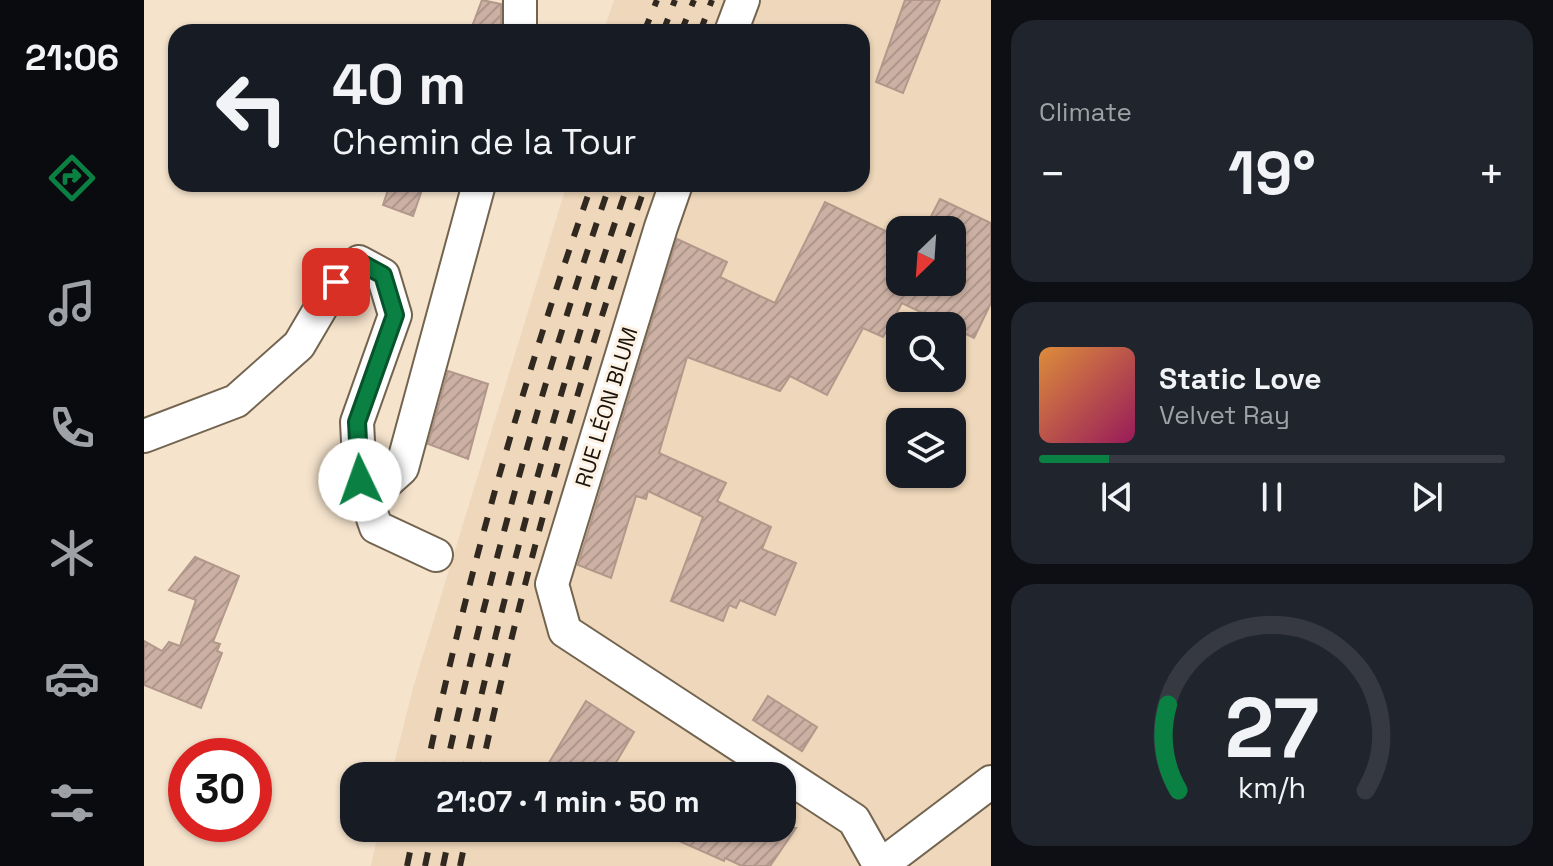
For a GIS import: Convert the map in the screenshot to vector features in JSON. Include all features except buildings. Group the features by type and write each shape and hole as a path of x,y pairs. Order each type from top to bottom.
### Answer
{"street":[{"path":"520,0 520,24"},
{"path":"734,24 743,0"},
{"path":"360,480 382,486 402,468 477,192"},
{"name":"RUE LÉON BLUM","path":"673,192 552,584 565,631 854,820 880,866"},
{"path":"144,436 236,401 299,345 336,282 359,262 383,275 395,315 357,422 360,480 376,527 436,555"},
{"path":"880,866 991,782"}],"shaded area":[{"path":"614,0 991,0 991,866 371,866 376,842 796,842 796,762 394,762 413,688 565,192 870,192 870,24 606,24"}],"railway":[{"path":"647,24 657,0"},
{"path":"666,24 675,0"},
{"path":"684,24 694,0"},
{"path":"703,24 712,0"},
{"path":"428,762 459,626 499,477 543,330 589,192"},
{"path":"447,762 519,477 562,330 607,192"},
{"path":"466,762 537,477 625,192"},
{"path":"483,762 554,478 597,330 643,192"},
{"path":"407,866 412,842"},
{"path":"425,866 430,842"},
{"path":"443,866 448,842"},
{"path":"460,866 465,842"}],"route":[{"path":"336,282 359,262 383,275 395,315 357,422 360,480"}]}
